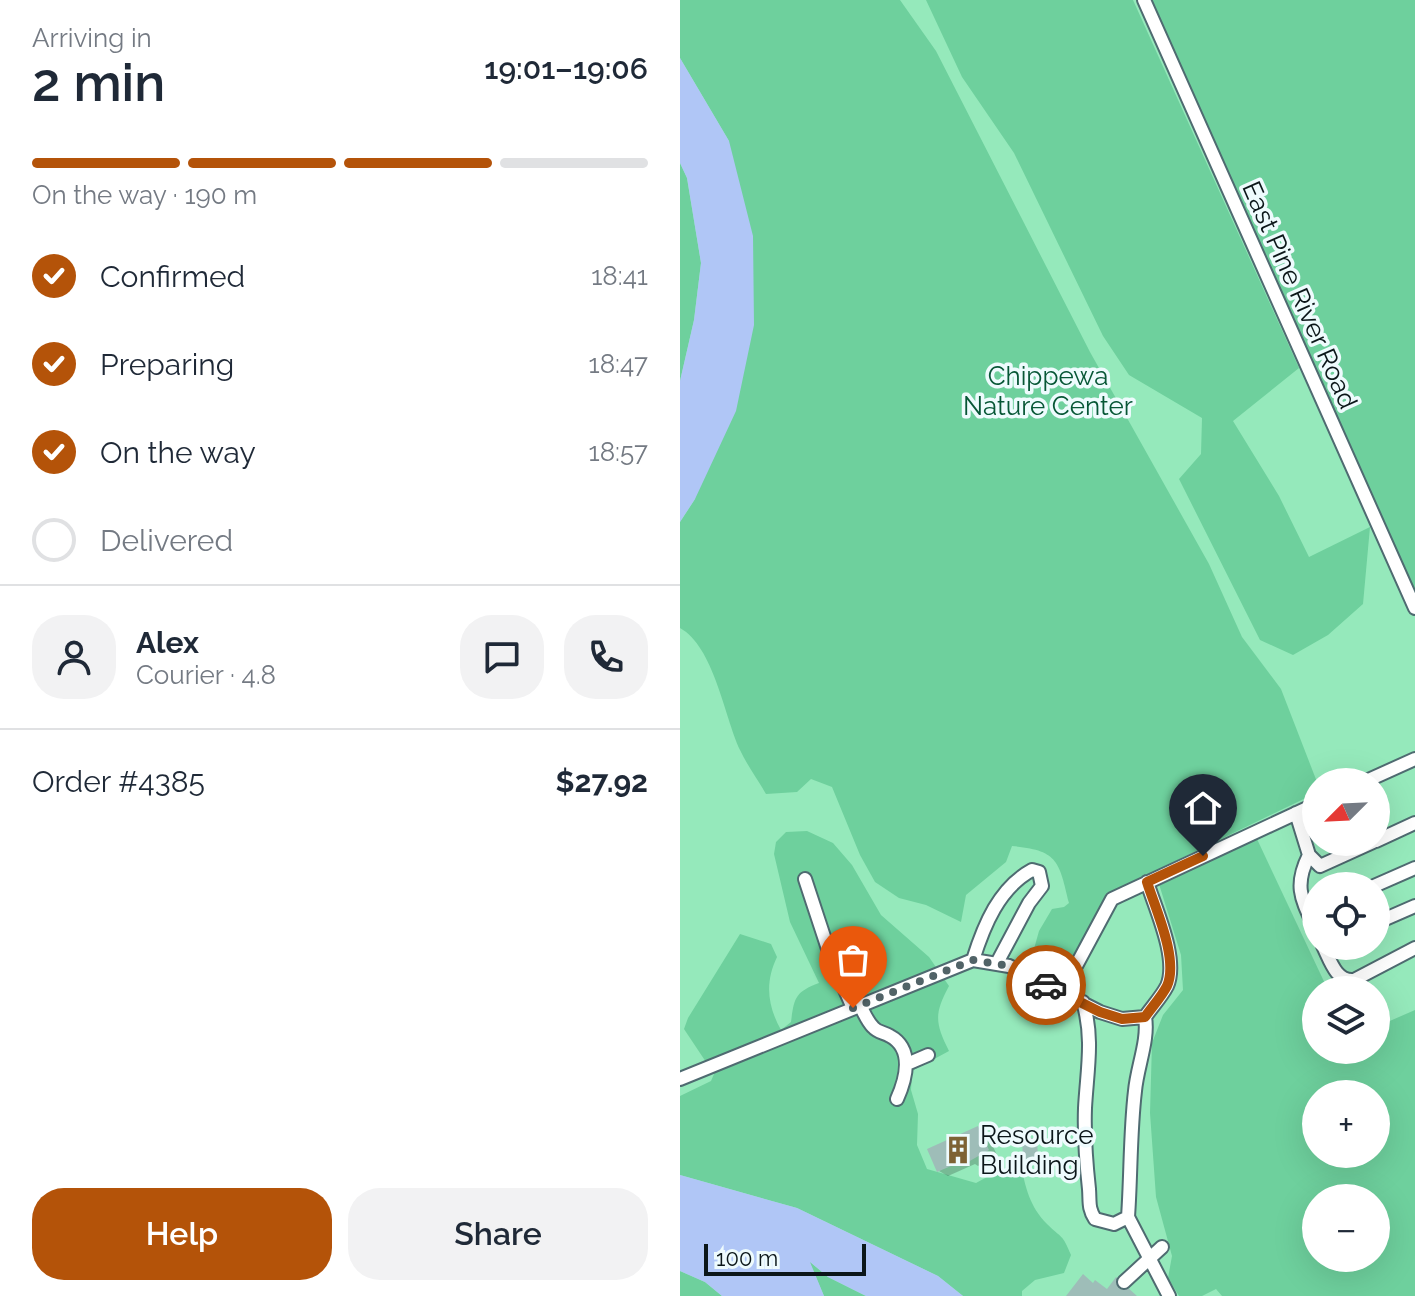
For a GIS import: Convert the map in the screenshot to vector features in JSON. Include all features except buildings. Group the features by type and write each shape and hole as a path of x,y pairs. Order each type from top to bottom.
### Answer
{"street":[{"name":"East Pine River Road","path":"1144,0 1415,608"},
{"path":"1390,770 1415,759"},
{"path":"1062,992 1112,899 1302,810"},
{"path":"1296,813 1302,832"},
{"path":"1390,834 1415,823"},
{"path":"1302,895 1298,888 1301,870 1308,856"},
{"path":"1310,856 1320,866 1342,856"},
{"path":"1390,879 1415,868"},
{"path":"973,960 996,906 1015,880 1032,870 1039,872 1042,886 1029,903 997,963"},
{"path":"805,879 826,946 857,1007 875,1031 892,1037 902,1049 907,1064 897,1099"},
{"path":"1147,882 1171,965 1167,985 1145,1017 1146,1041 1138,1063 1133,1110 1128,1217 1151,1256 1169,1296"},
{"path":"1390,917 1415,906"},
{"path":"1331,960 1339,976 1347,981 1415,948"},
{"path":"680,1079 973,960 997,963 1122,1019 1145,1017"},
{"path":"1083,1002 1091,1041 1085,1108 1089,1210 1095,1219 1104,1223 1114,1224 1128,1217"},
{"path":"907,1064 928,1055"},
{"path":"1124,1282 1162,1247"}],"green space":[{"name":"Chippewa Nature Center","path":"680,0 1415,0 1415,1296 680,1296"},
{"path":"680,0 900,0 936,51 1090,352 1209,564 1242,637 1281,689 1312,768 1302,768 1302,800 1153,872 1114,907 1085,941 1061,979 1042,968 1032,956 1039,931 1052,909 1069,903 1054,860 1039,851 1012,846 1006,862 966,895 961,922 926,905 899,898 875,882 860,855 832,787 811,779 797,792 766,794 740,750 710,666 692,637 680,628 680,522 695,499 729,141 680,58"},
{"path":"926,0 1133,0 1299,368 1233,421 1279,496 1309,557 1370,527 1363,604 1328,635 1293,655 1260,640 1179,479 1201,454 1202,418 1129,375 1103,336 1014,153 962,77"},
{"path":"1151,0 1415,0 1415,591"},
{"path":"680,163 687,178 701,263 694,320 680,381"},
{"path":"807,831 833,843 852,865 881,915 929,957 949,986 938,1018 949,1051 912,1071 911,1090 918,1114 917,1145 927,1169 976,1183 998,1171 1021,1164 1032,1204 1063,1239 1071,1255 1064,1273 1035,1280 1022,1291 1022,1296 963,1296 938,1276 797,1208 680,1175 680,1096 711,1081 714,1074 684,1029 740,934 771,944 777,957 769,994 781,1030 791,1022 793,1007 800,993 819,983 790,922 774,854 776,842 786,832"},
{"path":"1257,839 1302,935 1302,960 1314,960 1321,976 1302,976 1302,1064 1390,1064 1390,1021 1415,1010 1415,1296 1222,1296 1216,1289 1202,1296 1179,1296 1168,1278 1172,1256 1156,1197 1150,1113 1152,1043 1163,1015 1183,990 1181,955 1159,884"},
{"path":"809,1261 828,1277 866,1296 824,1296"},
{"path":"680,1271 705,1282 722,1296 680,1296"}],"water":[{"path":"680,58 729,141 753,236 754,325 736,411 695,499 680,522 680,381 694,320 701,263 687,178 680,163"},
{"path":"680,1175 797,1208 938,1276 963,1296 866,1296 828,1277 810,1262 824,1296 722,1296 705,1282 680,1271"}],"way so far":[{"path":"853,1008 973,960 1009,966 1046,985"}],"place":[{"name":"Resource Building","path":"958,1150"}],"route":[{"path":"1046,985 1100,1012 1122,1019 1145,1017 1167,985 1171,965 1147,882 1203,856"}]}
